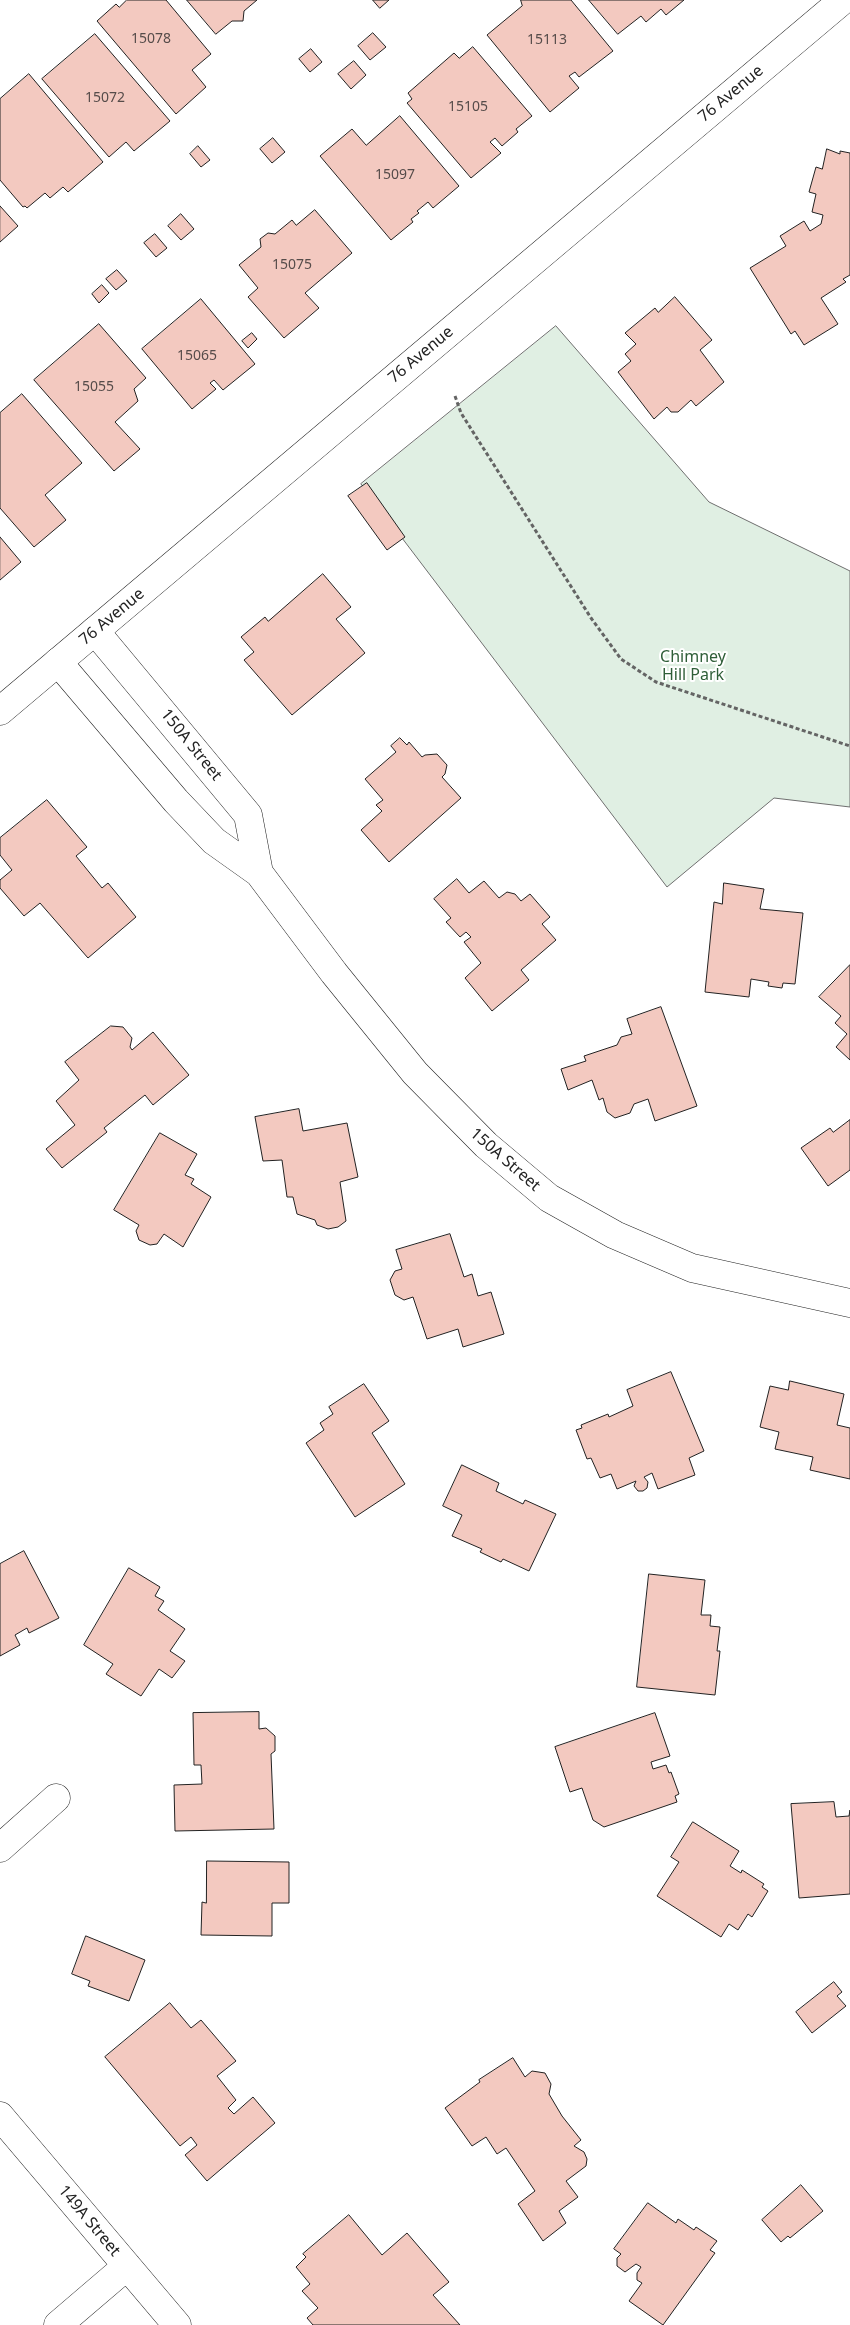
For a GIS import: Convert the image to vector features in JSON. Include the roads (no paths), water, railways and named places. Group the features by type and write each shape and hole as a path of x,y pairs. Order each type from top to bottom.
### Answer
{"street":[{"name":"76 Avenue","path":"0,711 843,0"},
{"name":"150A Street","path":"95,631 248,815 259,873"},
{"name":"150A Street","path":"58,662 176,802 214,842 259,873 334,973 415,1073 486,1145 549,1198 615,1235 692,1268 850,1303"},
{"path":"0,1848 56,1798"},
{"name":"149A Street","path":"0,2116 177,2325"},
{"path":"58,2325 127,2266"}],"park label":[{"name":"Chimney Hill Park","path":"693,666"}]}
